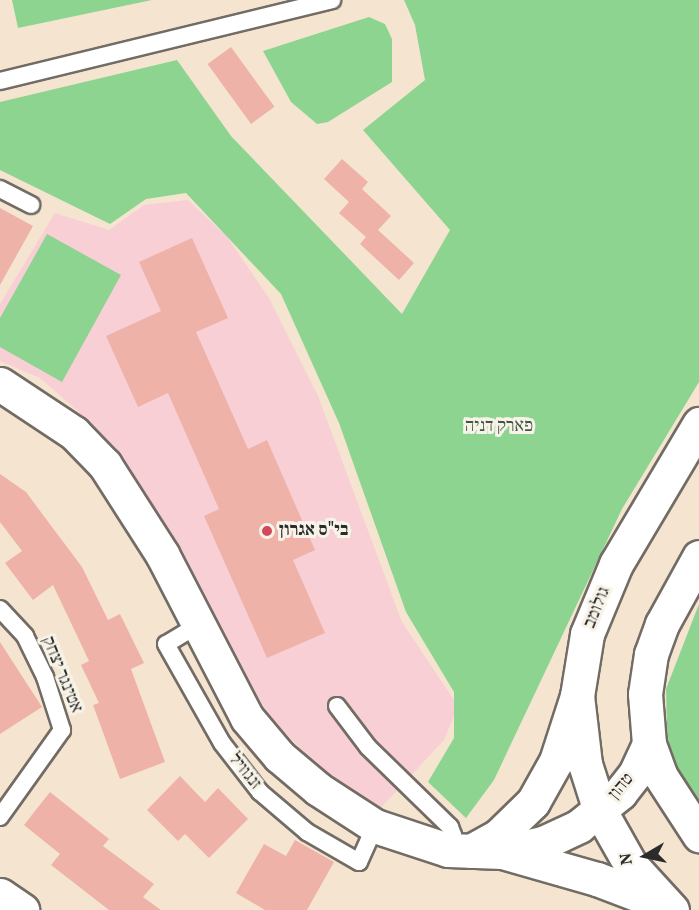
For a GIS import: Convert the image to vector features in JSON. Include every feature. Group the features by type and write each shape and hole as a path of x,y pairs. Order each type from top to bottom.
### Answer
{"street":[{"name":"זנגוויל","path":"0,384 74,433 105,465 162,554 247,718 279,756 318,789 375,826 597,879 670,908"},
{"name":"גולומב","path":"600,811 585,764 577,696 587,634 616,564 699,424"},
{"path":"649,744 645,694 651,654 662,624 699,557"},
{"path":"474,851 498,836 533,802 556,761 577,696"},
{"name":"טהון","path":"649,744 635,774 600,811 630,864 670,908"},
{"name":"טהון","path":"649,744 660,775 699,835"},
{"path":"474,851 543,843 600,811"},
{"path":"0,895 22,910"}],"lane":[{"path":"0,81 332,0"},
{"path":"0,189 31,205"},
{"name":"אטינגר יצחק","path":"0,609 25,636 45,677 62,730 0,818"},
{"path":"337,706 368,747 450,828 453,835 474,851"}],"shaded area":[{"name":"בי\"ס אגרון","path":"188,200 227,237 269,298 318,396 402,622 458,706 444,740 377,812 338,787 273,720 236,666 189,569 144,493 90,422 40,378 0,361 0,304 55,213 109,230 144,205"}],"green space":[{"path":"12,0 152,0 18,28"},
{"name":"פארק דניה","path":"404,0 699,0 699,382 622,509 494,780 466,818 428,782 454,738 454,692 406,612 339,423 281,294 186,193 146,199 110,224 0,170 0,102 177,60 231,136 402,314 450,230 363,130 425,80 415,25"},
{"path":"369,17 385,24 392,39 392,82 328,122 317,124 291,102 263,51"},
{"path":"47,234 121,275 62,382 0,347 0,318"},
{"path":"699,604 699,808 673,771 667,731 666,689"}],"building":[{"path":"231,47 274,107 251,124 208,64"},
{"path":"342,159 368,182 362,189 391,216 378,230 414,263 399,280 360,244 366,237 339,213 349,202 324,179"},
{"path":"0,208 33,226 0,285"},
{"path":"192,238 228,318 196,332 248,449 267,440 315,550 293,560 325,633 267,658 204,516 219,509 168,393 138,407 106,336 161,311 139,262"},
{"path":"0,474 26,492 82,567 108,620 120,614 144,663 131,669 165,762 120,779 93,705 99,703 81,665 89,661 53,585 33,600 5,563 22,551 0,522"},
{"path":"0,642 42,707 0,734"},
{"path":"180,776 205,802 218,788 248,819 209,858 185,834 178,841 147,810"},
{"path":"50,792 109,839 103,846 154,884 143,897 161,910 109,910 51,865 60,854 24,825"},
{"path":"295,840 334,862 307,910 265,910 236,893 264,844 286,856"}],"place":[{"name":"בי\"ס אגרון","path":"267,531"}]}
